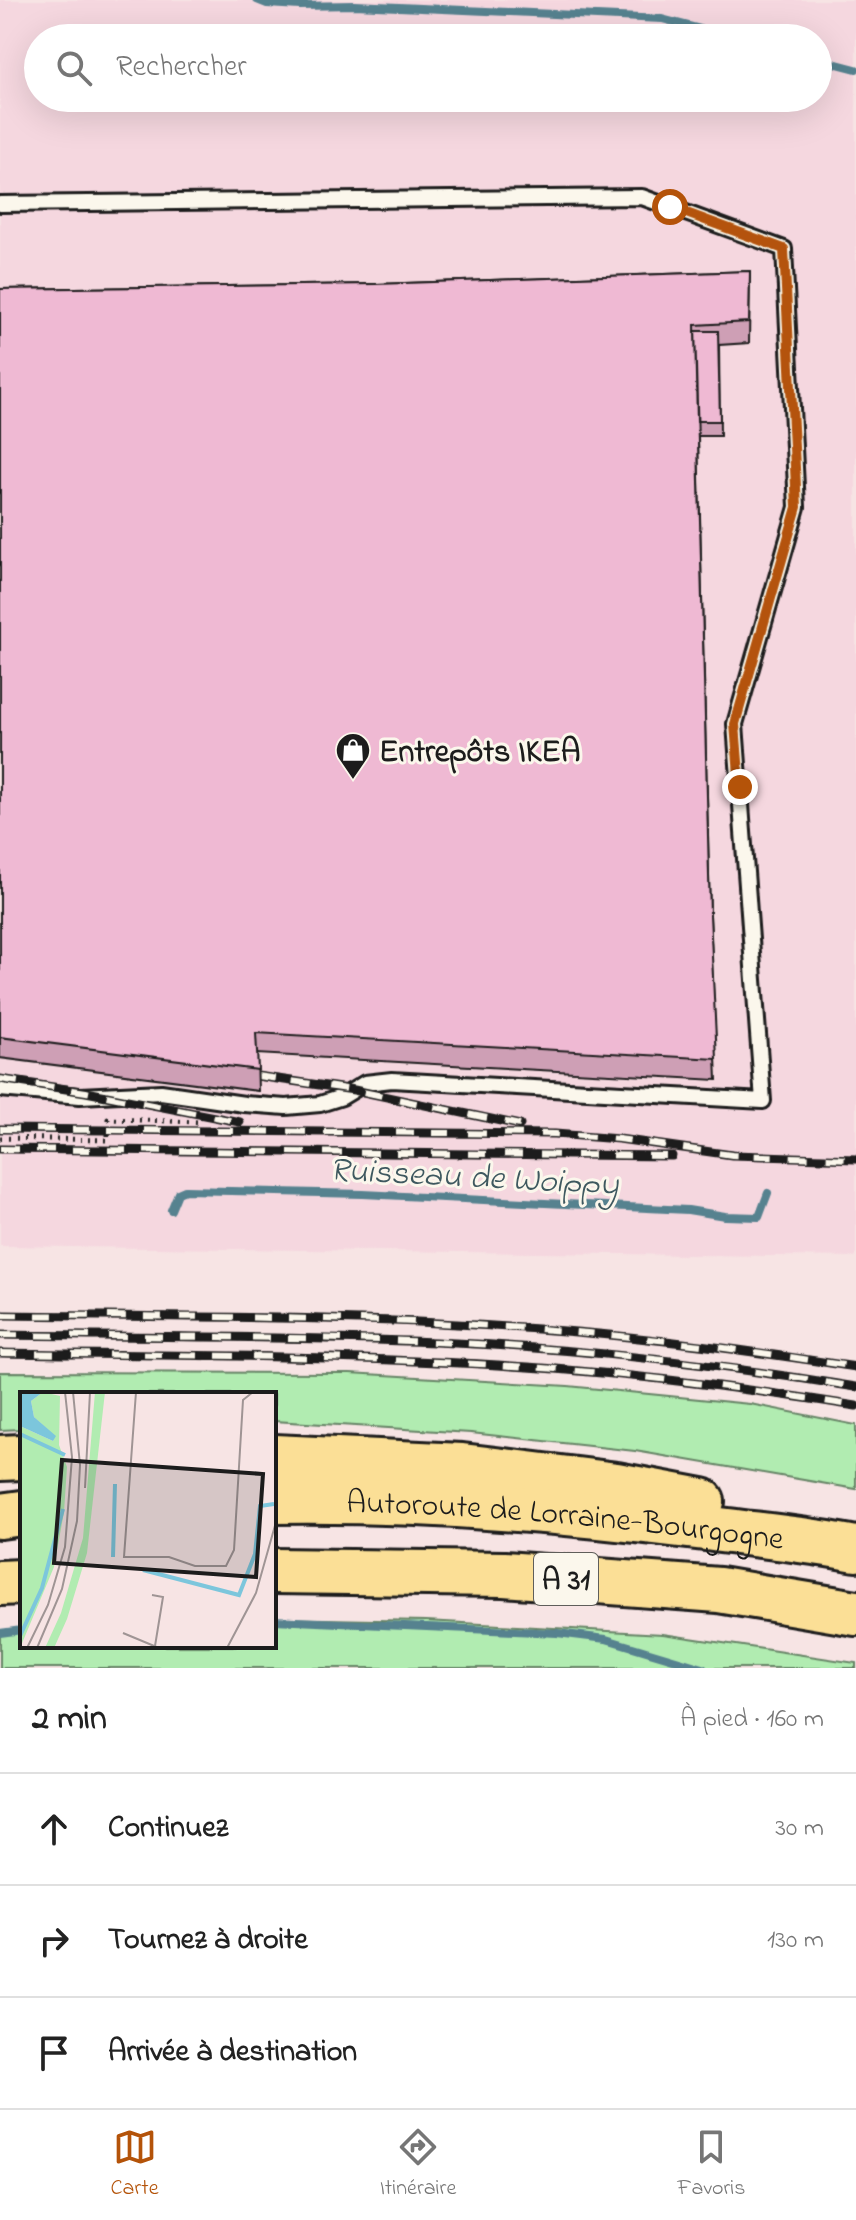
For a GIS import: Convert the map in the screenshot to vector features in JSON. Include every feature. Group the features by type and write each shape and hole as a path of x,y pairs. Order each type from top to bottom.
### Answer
{"highway":[{"path":"0,1458 20,1457"},
{"path":"276,1457 462,1466 617,1485 746,1510 844,1547"},
{"name":"Autoroute de Lorraine-Bourgogne","path":"276,1501 494,1507 624,1518 844,1547"},
{"path":"0,1516 20,1513"},
{"name":"Autoroute de Lorraine-Bourgogne","path":"276,1571 535,1576 719,1590 856,1613"},
{"path":"0,1583 20,1582"}],"lane":[{"path":"0,204 642,197 784,249 797,507 735,724 763,1101 392,1080 365,1083 342,1097 320,1104 286,1107 161,1092 80,1096 0,1089"}],"path":[{"path":"0,1138 108,1140 108,1119 199,1122 203,1097"}],"shaded area":[{"path":"0,0 856,0 856,1257 0,1246"}],"green space":[{"path":"0,1372 350,1373 568,1386 750,1404 856,1425 856,1489 635,1451 471,1433 276,1421 276,1392 20,1392 20,1429 0,1430"},
{"path":"276,1618 426,1621 663,1634 856,1663 856,1668 0,1668 0,1633 20,1628 20,1648 276,1648"}],"building":[{"name":"Entrepôts IKEA","path":"750,271 749,322 695,325 710,915 717,1059 256,1033 258,1070 0,1037 0,289 376,284"},
{"path":"695,331 718,331 720,421 697,421"}],"waterway":[{"name":"Ruisseau de Woippy","path":"257,0 267,4 300,6 355,5 662,19 681,24"},
{"name":"Ruisseau de Woippy","path":"832,63 856,69"},
{"name":"Ruisseau de Woippy","path":"171,1210 178,1193 185,1190 363,1194 688,1210 759,1217 768,1193"},
{"path":"276,1620 557,1633 606,1639 703,1668"},
{"path":"0,1633 20,1630"}],"railway":[{"path":"257,1076 354,1090 520,1125"},
{"path":"0,1079 240,1122"},
{"path":"0,1129 555,1134 619,1139 732,1155 856,1159"},
{"path":"0,1149 672,1156"},
{"path":"0,1315 445,1323 683,1343 856,1367"},
{"path":"0,1335 326,1339 541,1348 646,1358 856,1387"},
{"path":"0,1353 487,1364 669,1380 856,1406"}],"place":[{"name":"Entrepôts IKEA","path":"353,781"}],"route":[{"path":"670,207 784,249 797,507 735,724 740,787"}]}
